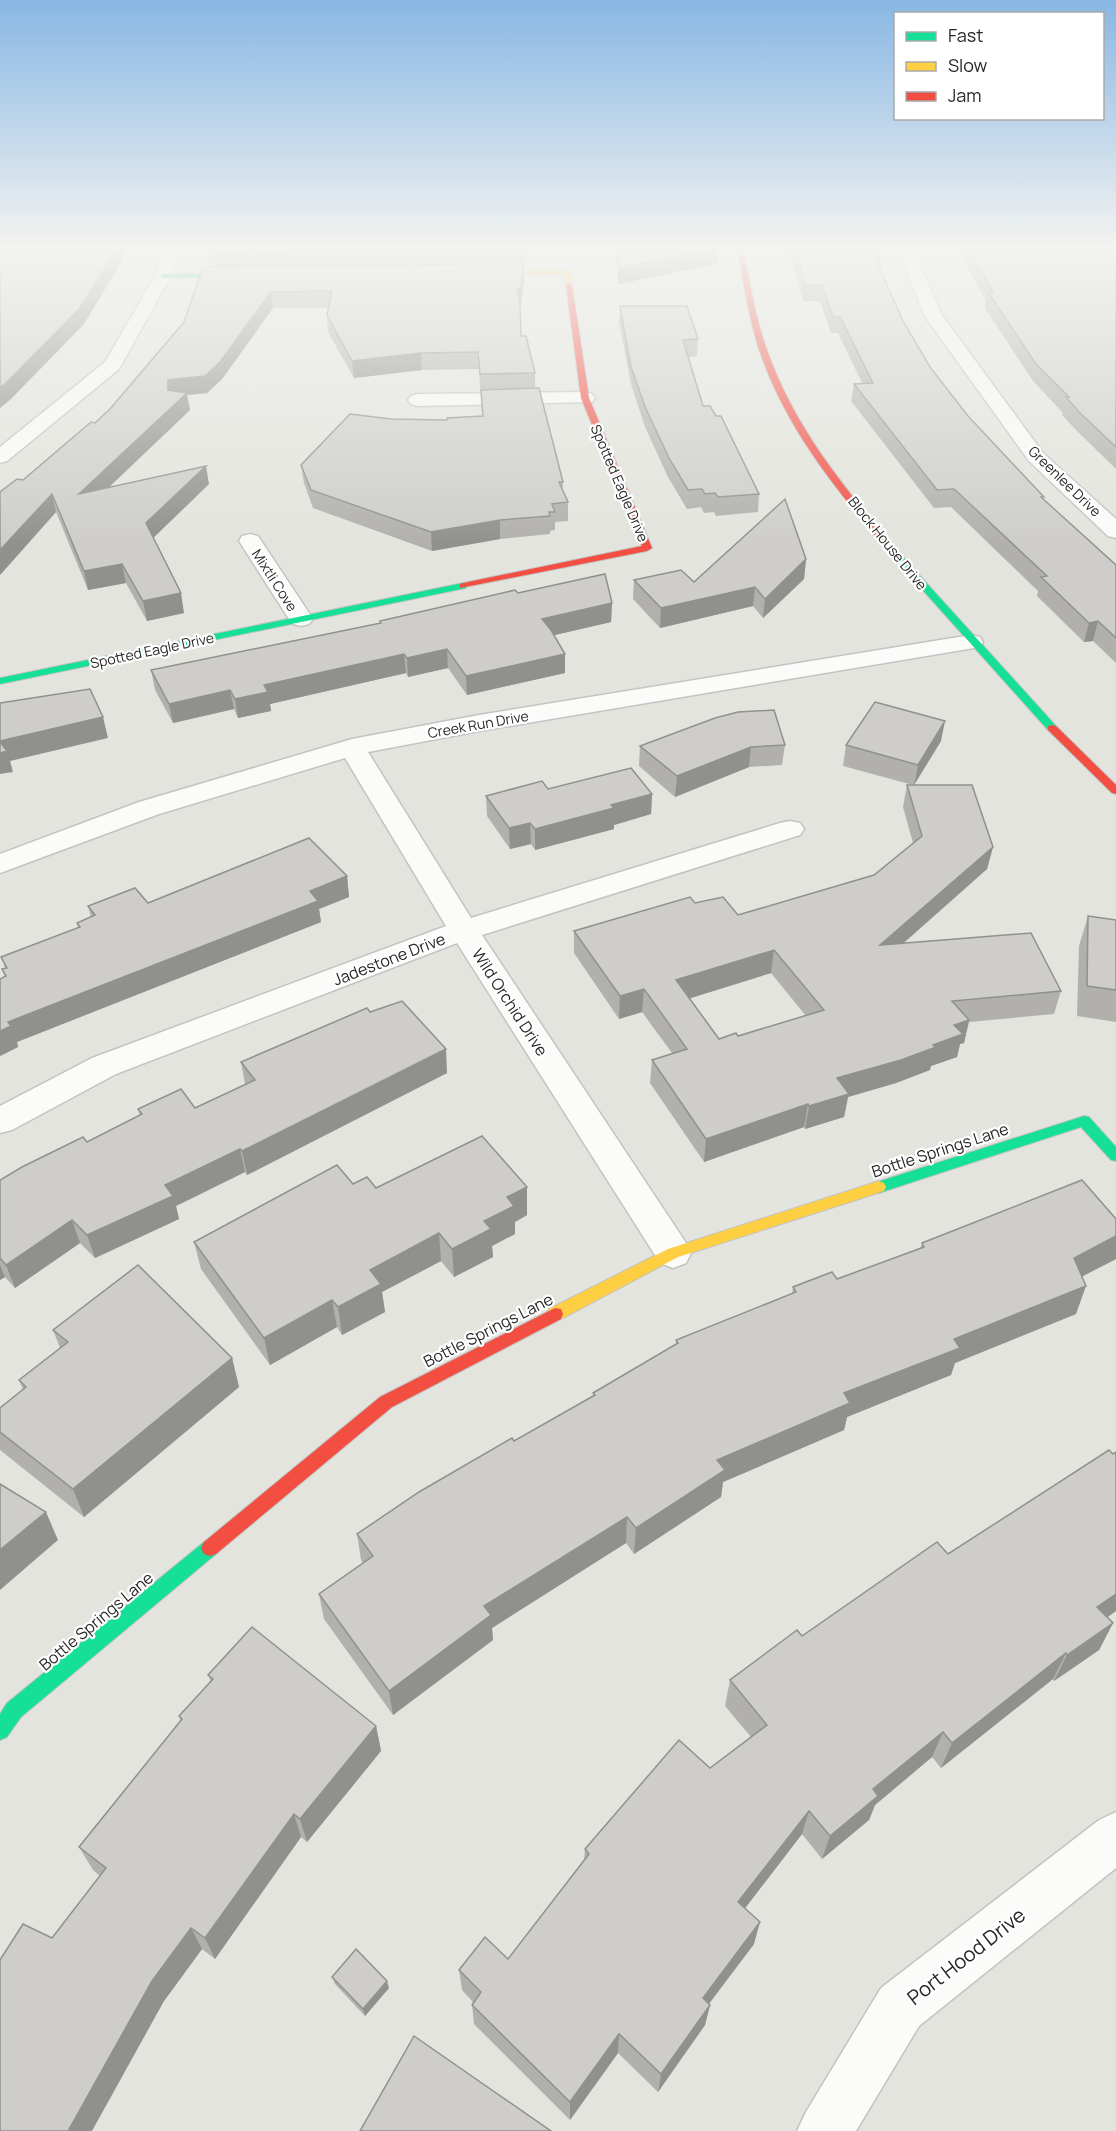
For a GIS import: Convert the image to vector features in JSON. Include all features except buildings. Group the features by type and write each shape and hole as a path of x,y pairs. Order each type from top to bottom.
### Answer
{"street":[{"path":"0,457 112,365 122,346"},
{"name":"Spotted Eagle Drive","path":"0,681 648,548 585,398 578,346"},
{"name":"Block House Drive","path":"762,346 780,391 816,451 878,534 971,642 1078,755 1116,791"},
{"name":"Greenlee Drive","path":"956,346 1036,457 1116,531"},
{"path":"418,400 585,398"},
{"name":"Mixtli Cove","path":"250,541 301,619"},
{"name":"Creek Run Drive","path":"0,864 149,808 352,747 479,723 971,642"},
{"name":"Wild Orchid Drive","path":"352,747 464,930 673,1253"},
{"name":"Jadestone Drive","path":"0,1121 104,1066 464,930 790,829"},
{"name":"Bottle Springs Lane","path":"0,1731 14,1710 386,1402 673,1253 1084,1121 1116,1156"},
{"name":"Port Hood Drive","path":"825,2131 900,2007 1116,1837"}],"traffic: fast":[{"path":"898,557 1052,728"},
{"path":"0,681 463,586"},
{"path":"879,1187 1084,1121 1116,1156"},
{"path":"0,1730 14,1710 210,1548"}],"traffic: slow":[{"path":"555,1314 673,1253 879,1187"}],"traffic: jam":[{"path":"463,586 647,548 585,398 578,346"},
{"path":"762,346 777,386 806,438 841,487 898,557"},
{"path":"1052,728 1116,791"},
{"path":"210,1548 386,1402 555,1314"}]}
